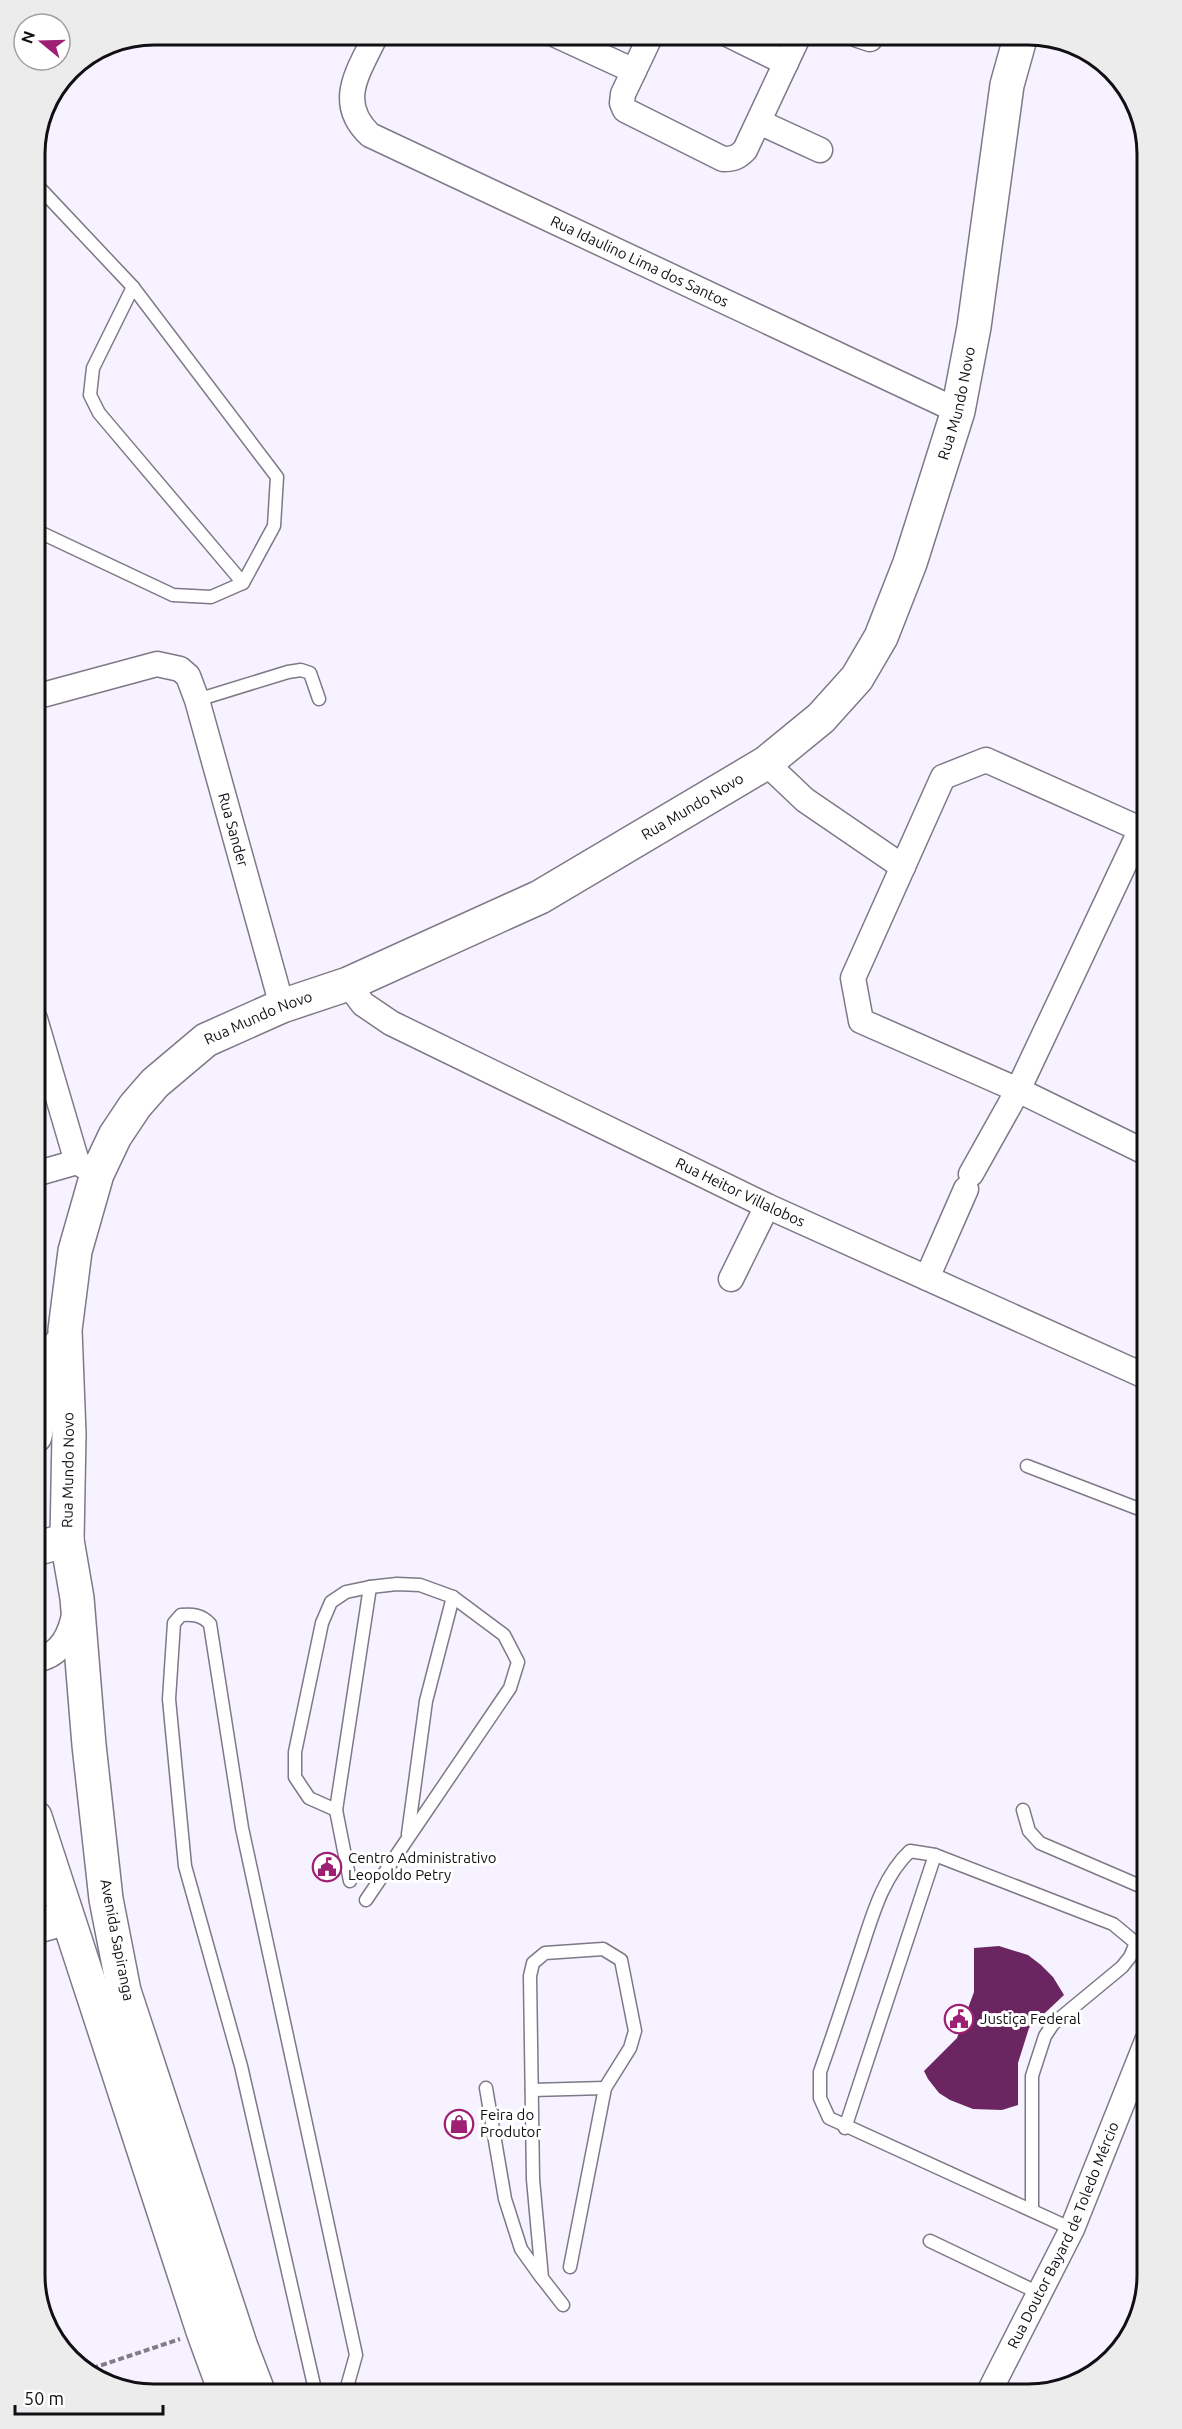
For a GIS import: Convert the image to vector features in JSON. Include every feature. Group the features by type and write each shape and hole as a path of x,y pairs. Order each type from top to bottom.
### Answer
{"main road":[{"name":"Rua Mundo Novo","path":"67,1540 69,1434 65,1330 87,1168 115,1136 154,1083 206,1040 282,1006 348,984 540,897 766,763 821,718 857,678 869,660 910,563 958,411 974,327 1007,85 1018,45"},
{"name":"Rua Mundo Novo","path":"45,1384 47,1373 65,1330"},
{"path":"45,1546 67,1540"},
{"name":"Avenida Sapiranga","path":"67,1540 77,1598 89,1745 106,1899 124,1991 237,2336 256,2384"},
{"path":"45,1852 223,2384"},
{"path":"45,1924 66,1918"}],"street":[{"name":"Rua Idaulino Lima dos Santos","path":"371,45 351,89 351,102 359,124 370,135 958,411"},
{"path":"578,45 634,71"},
{"path":"646,45 623,94 622,103 625,110 723,159 738,157 745,150 794,45"},
{"path":"749,45 786,63"},
{"path":"759,122 820,150"},
{"name":"Rua Sander","path":"45,694 157,664 168,664 180,669 188,676 197,700 282,1006"},
{"path":"1137,828 986,760 943,777 854,978 861,1021 1018,1090 1137,1148"},
{"path":"766,763 805,800 903,867"},
{"path":"927,1278 969,1182 1018,1090 1137,845"},
{"name":"Rua Heitor Villalobos","path":"348,984 363,1004 391,1023 767,1206 1137,1372"},
{"path":"45,1048 87,1168 45,1173"},
{"path":"731,1279 767,1206"},
{"path":"45,1657 60,1647 70,1631 77,1598"},
{"name":"Rua Doutor Bayard de Toledo Mércio","path":"993,2384 1072,2229 1137,2068"}],"lane":[{"path":"45,194 134,287 277,477 274,526 243,583 211,597 173,595 45,535"},
{"path":"134,287 93,368 90,395 99,413 243,583"},
{"path":"197,700 301,670 310,673 319,699"},
{"path":"1027,1466 1137,1508"},
{"path":"336,1810 309,1798 295,1776 295,1752 322,1623 331,1602 346,1592 397,1584 420,1585 453,1597 504,1635 518,1662 510,1688 366,1900"},
{"path":"350,1881 336,1810 370,1587"},
{"path":"407,1838 426,1701 453,1597"},
{"path":"314,2384 241,2066 185,1866 169,1699 174,1623 181,1616 198,1616 205,1618 210,1624 244,1840 356,2355 348,2384"},
{"path":"1023,1810 1029,1831 1040,1843 1137,1884"},
{"path":"1072,2229 845,2128 829,2118 824,2109 819,2092 820,2072 877,1906 889,1877 901,1859 910,1851 935,1855 1113,1924 1137,1941"},
{"path":"845,2128 935,1855"},
{"path":"542,2278 533,2179 530,1976 533,1963 545,1953 603,1948 621,1960 635,2031 630,2048 605,2088 570,2267"},
{"path":"1032,2210 1032,2076 1045,2036 1053,2024 1122,1967 1137,1950"},
{"path":"486,2088 505,2199 520,2249 563,2304"},
{"path":"532,2090 605,2088"},
{"path":"930,2241 1041,2294"}],"path":[{"path":"97,2367 204,2331"}],"building":[{"path":"999,1946 1028,1955 1053,1977 1064,1995 1029,2028 1018,2063 1018,2105 1002,2110 973,2109 939,2093 924,2071 957,2038 974,1992 974,1948"}],"place":[{"name":"Centro Administrativo Leopoldo Petry","path":"327,1867"},
{"name":"Justiça Federal","path":"959,2019"},
{"name":"Feira do Produtor","path":"459,2124"}]}
